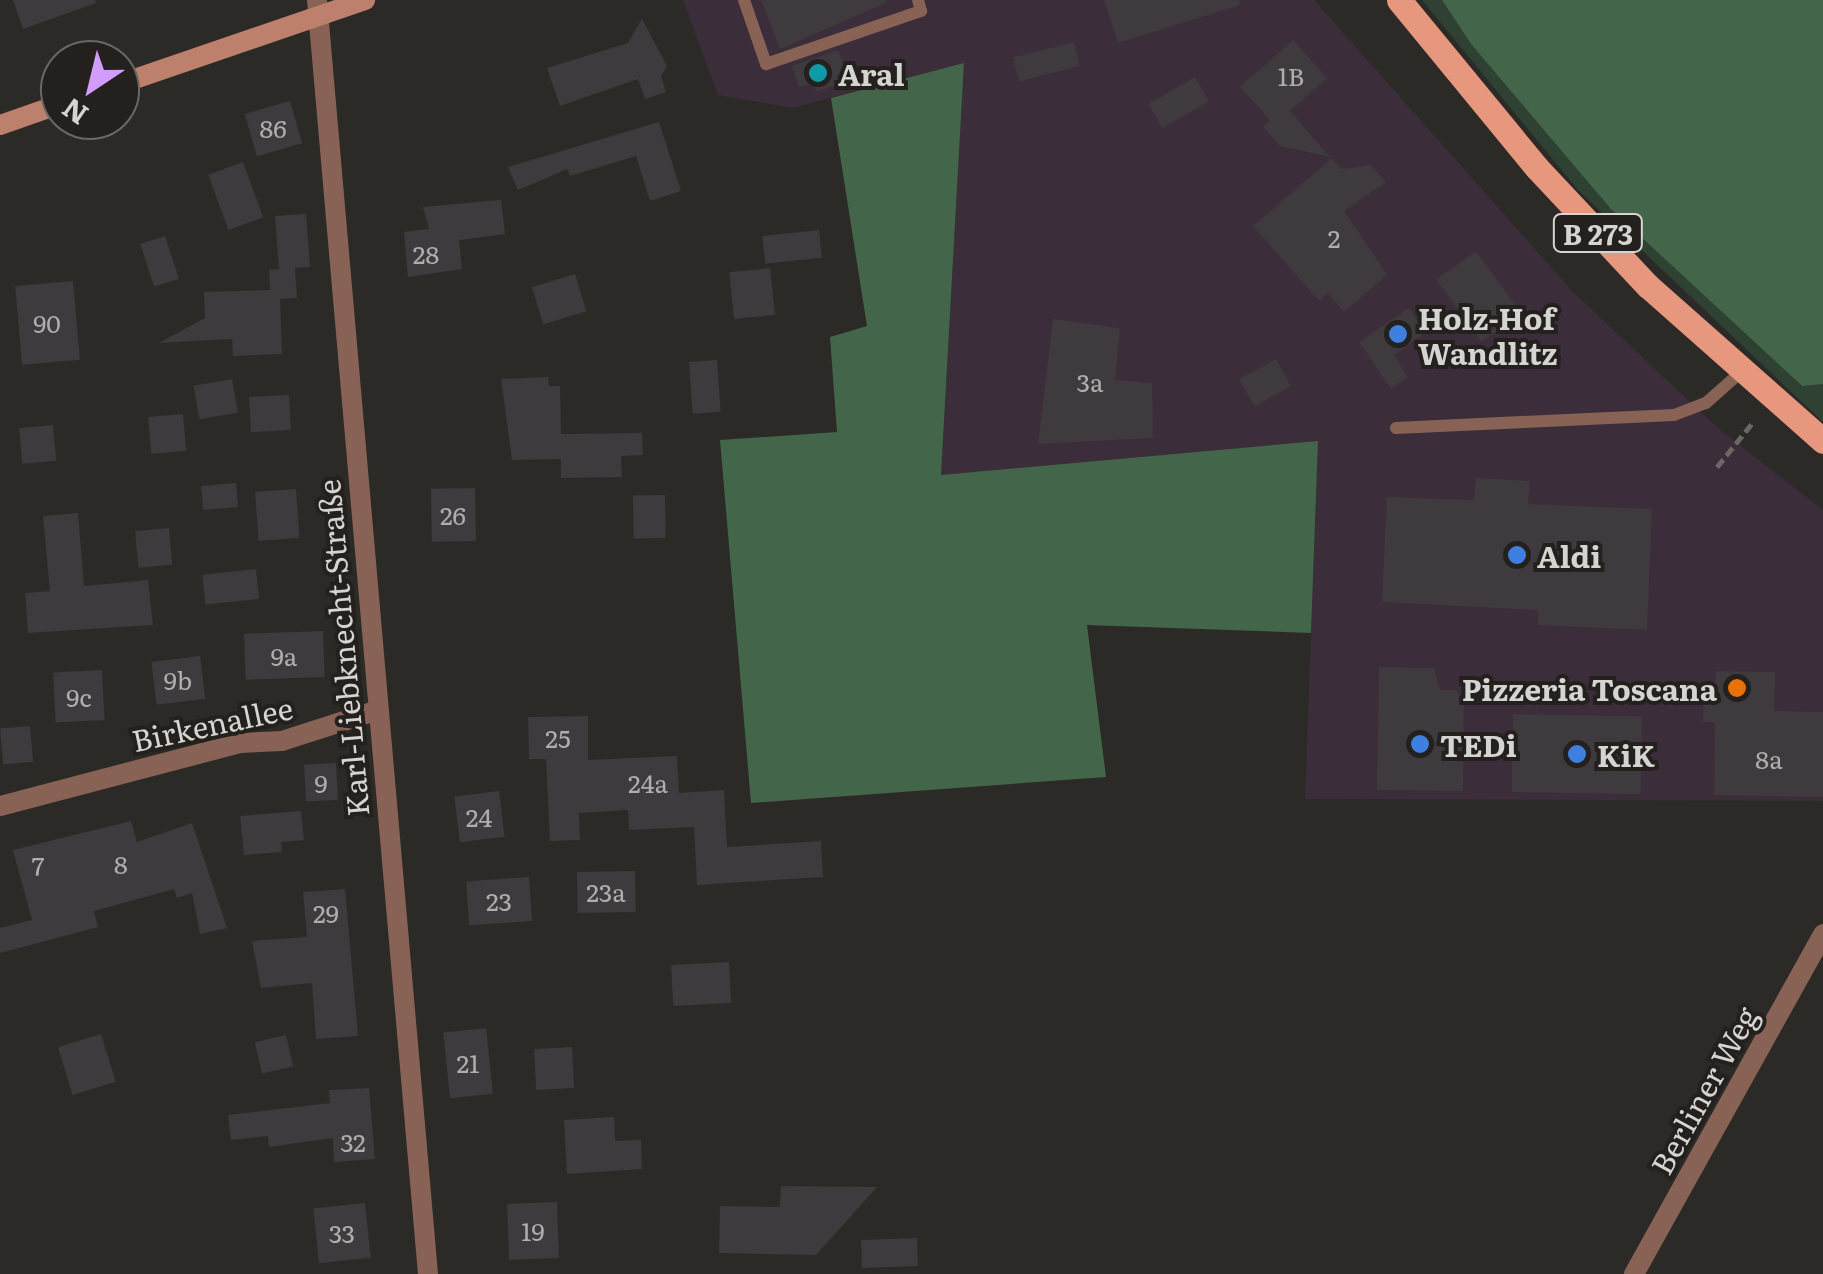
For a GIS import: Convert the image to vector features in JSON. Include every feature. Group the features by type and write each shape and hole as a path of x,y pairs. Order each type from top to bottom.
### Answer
{"main road":[{"path":"140,76 317,8 365,0"},
{"name":"B 273","path":"1400,0 1537,168 1648,286 1823,440"},
{"path":"0,125 40,111"}],"street":[{"name":"Karl-Liebknecht-Straße","path":"317,8 428,1274"},
{"name":"Birkenallee","path":"0,806 240,743 282,741 378,710"},
{"name":"Berliner Weg","path":"1634,1274 1823,934"}],"lane":[{"path":"744,0 766,64 921,11 918,0"},
{"path":"820,26 826,44"},
{"path":"1396,428 1674,415 1706,404 1742,371"}],"path":[{"path":"1717,467 1754,421"}],"shaded area":[{"path":"683,0 1314,0 1572,291 1719,429 1823,510 1823,801 1305,799 1318,442 941,476 964,63 792,108 718,95"}],"green space":[{"path":"1422,0 1442,0 1471,44 1801,386 1823,384 1823,422 1578,190"},
{"path":"1442,0 1823,0 1823,384 1802,386 1611,209 1471,44"},
{"path":"964,63 941,475 1318,441 1311,633 1087,625 1106,777 751,803 720,440 837,432 830,337 867,326 831,98"}],"building":[{"path":"13,0 95,0 96,3 23,29"},
{"path":"761,0 885,0 886,3 780,49"},
{"path":"1104,0 1239,0 1240,5 1118,43"},
{"path":"642,19 667,66 661,76 666,92 645,99 638,79 560,106 547,68 628,43"},
{"path":"1293,40 1327,78 1290,111 1330,157 1280,146 1263,127 1270,120 1240,87"},
{"path":"1074,42 1080,66 1019,81 1013,57"},
{"name":"Aral","path":"838,50 846,72 837,75 839,84 816,92 813,83 799,87 792,66"},
{"path":"1195,77 1209,101 1162,128 1148,104"},
{"path":"290,101 302,143 257,156 245,114"},
{"path":"659,122 681,191 650,201 636,156 570,176 567,169 518,190 508,167"},
{"path":"1332,158 1341,169 1371,165 1386,182 1344,211 1387,275 1344,312 1328,293 1319,301 1253,226"},
{"path":"243,162 263,217 228,230 208,175"},
{"path":"501,200 505,234 459,240 462,269 408,277 404,232 429,229 423,207"},
{"path":"306,214 310,267 295,268 297,298 280,299 282,354 233,356 232,339 159,343 205,318 204,292 270,290 269,270 279,269 275,216"},
{"path":"819,230 822,258 765,264 762,236"},
{"path":"165,236 179,279 154,287 140,244"},
{"path":"1476,251 1521,313 1482,342 1436,280"},
{"path":"770,268 775,315 734,319 729,272"},
{"path":"575,274 586,311 543,324 532,287"},
{"path":"73,281 80,360 22,365 15,286"},
{"path":"1409,308 1425,333 1394,355 1408,377 1391,389 1359,342"},
{"path":"1053,319 1120,328 1115,380 1152,383 1153,438 1038,444"},
{"path":"1276,359 1291,386 1254,406 1239,379"},
{"path":"717,360 721,412 693,414 689,362"},
{"path":"548,377 549,386 560,386 561,434 642,433 643,455 621,456 622,477 561,478 561,459 512,460 501,379"},
{"path":"232,379 238,412 199,419 194,386"},
{"path":"289,395 291,430 251,432 249,397"},
{"path":"183,414 186,451 151,454 148,417"},
{"path":"53,425 56,461 22,464 19,428"},
{"name":"Aldi","path":"1476,478 1530,481 1528,504 1652,509 1647,630 1538,625 1538,610 1382,602 1387,497 1474,500"},
{"path":"236,483 238,507 203,510 201,486"},
{"path":"475,488 476,541 432,542 431,489"},
{"path":"296,489 299,538 259,541 255,492"},
{"path":"665,495 666,538 634,539 633,496"},
{"path":"78,513 84,586 148,580 153,625 28,633 25,593 50,591 43,516"},
{"path":"169,528 172,565 138,568 135,531"},
{"path":"256,569 259,599 205,604 202,575"},
{"path":"323,631 325,677 246,680 244,634"},
{"path":"200,656 205,699 157,705 151,662"},
{"name":"TEDi","path":"1379,667 1434,668 1440,690 1456,690 1464,699 1463,791 1377,790"},
{"path":"102,670 105,720 56,722 53,673"},
{"path":"1716,671 1775,672 1774,711 1823,712 1823,797 1714,795 1715,722 1703,722 1704,681 1715,682"},
{"name":"KiK","path":"1513,714 1642,716 1641,794 1512,792"},
{"path":"588,716 588,760 677,756 679,793 724,790 727,847 821,841 823,877 697,885 694,827 629,830 628,810 579,813 580,840 550,841 546,759 529,759 528,717"},
{"path":"30,726 33,762 3,764 0,729"},
{"path":"336,763 338,800 306,802 304,765"},
{"path":"499,791 505,837 460,842 454,796"},
{"path":"301,811 304,840 281,842 282,852 244,855 240,816"},
{"path":"131,821 137,842 192,823 227,928 200,934 192,893 177,898 174,889 94,911 98,927 0,953 0,928 32,920 13,850"},
{"path":"635,871 636,912 578,913 577,872"},
{"path":"529,877 532,921 469,925 466,881"},
{"path":"345,889 358,1036 316,1039 312,983 261,988 252,941 307,937 303,892"},
{"path":"729,962 731,1003 673,1006 671,965"},
{"path":"486,1028 493,1094 450,1098 443,1032"},
{"path":"101,1034 116,1082 73,1095 58,1047"},
{"path":"286,1035 293,1066 262,1073 255,1042"},
{"path":"572,1047 574,1088 536,1090 534,1049"},
{"path":"369,1088 375,1159 334,1162 333,1138 269,1147 268,1136 231,1140 228,1115 330,1103 329,1090"},
{"path":"614,1117 615,1141 641,1140 642,1169 567,1174 564,1120"},
{"path":"781,1186 877,1187 816,1255 719,1253 720,1206 780,1207"},
{"path":"557,1202 559,1258 509,1260 507,1204"},
{"path":"365,1203 371,1258 319,1263 313,1208"},
{"path":"917,1238 918,1266 862,1268 861,1240"}],"place":[{"name":"Aral","path":"818,73"},
{"name":"Holz-Hof Wandlitz","path":"1398,334"},
{"name":"Aldi","path":"1517,555"},
{"name":"Pizzeria Toscana","path":"1737,688"},
{"name":"TEDi","path":"1420,744"},
{"name":"KiK","path":"1577,754"}]}
